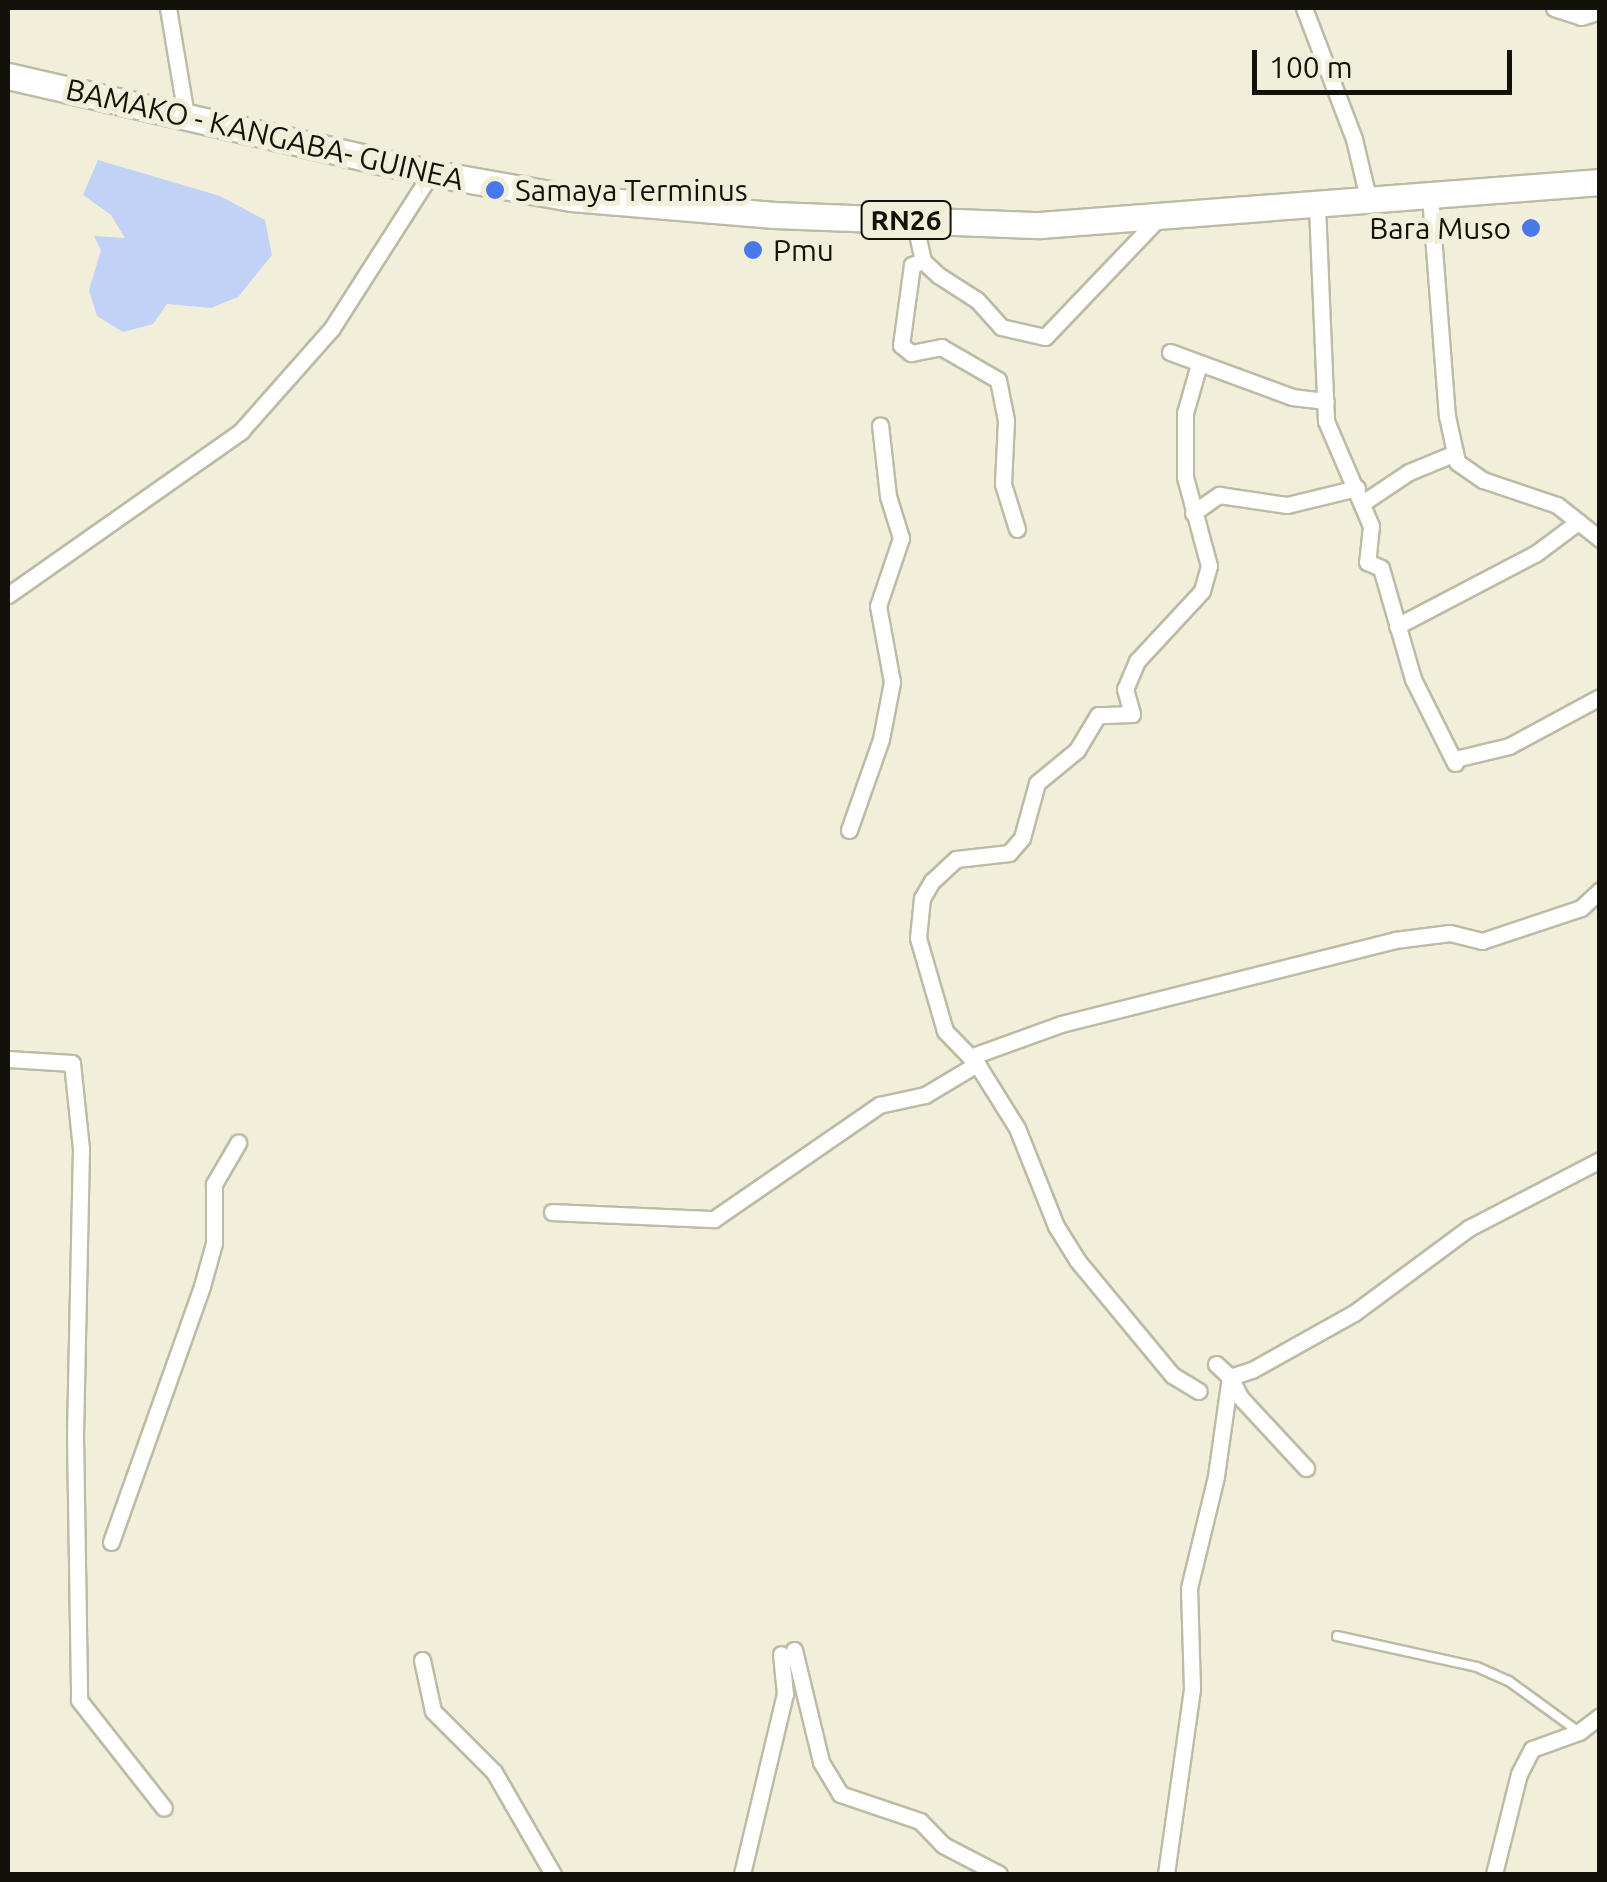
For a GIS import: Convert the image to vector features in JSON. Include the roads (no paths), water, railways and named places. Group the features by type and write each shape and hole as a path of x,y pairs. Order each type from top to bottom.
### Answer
{"main road":[{"name":"BAMAKO - KANGABA- GUINEA","path":"8,76 431,174 571,198 1040,226 1157,220 1600,182"}],"street":[{"path":"168,8 186,115"},
{"path":"1304,8 1354,139 1369,202"},
{"path":"1554,8 1581,17 1600,11"},
{"path":"8,595 241,430 332,328 431,174"},
{"path":"1430,196 1457,462 1483,480 1557,505 1600,539"},
{"path":"1318,206 1326,421 1371,526 1367,562 1381,568 1414,679 1455,761 1509,746 1600,697"},
{"path":"914,220 923,262 976,300 1001,327 1045,337 1157,220"},
{"path":"923,262 912,264 901,345 910,353 941,348 998,380 1006,420 1003,484 1017,529"},
{"path":"1170,352 1292,398 1326,401"},
{"path":"1198,364 1185,414 1185,477 1209,566 1202,591 1137,661 1125,689 1132,714 1098,715 1077,750 1036,783 1022,838 1009,853 956,860 922,898 918,938 929,987 946,1032 974,1061 1017,1128 1056,1226 1094,1286 1172,1375 1199,1391"},
{"path":"849,830 881,739 892,682 878,606 901,538 888,496 880,425"},
{"path":"1193,513 1220,495 1286,505 1360,495 1455,453"},
{"path":"1397,626 1535,554 1578,522"},
{"path":"552,1212 714,1219 879,1105 925,1095 974,1061 1061,1024 1395,940 1450,933 1482,942 1581,908 1600,890"},
{"path":"8,1059 72,1063 81,1148 74,1434 79,1700 164,1808"},
{"path":"111,1542 202,1286 214,1243 214,1184 238,1143"},
{"path":"1230,1377 1354,1313 1470,1228 1600,1160"},
{"path":"1216,1364 1230,1377 1240,1397 1306,1468"},
{"path":"1166,1874 1192,1689 1189,1588 1216,1476 1230,1377"},
{"path":"742,1874 785,1694 788,1652 821,1762 840,1794 920,1821 943,1844 999,1874"},
{"path":"422,1660 434,1712 494,1772 553,1874"},
{"path":"1494,1874 1519,1774 1532,1749 1579,1732 1600,1716"}],"lane":[{"path":"1337,1636 1476,1667 1509,1681 1579,1732"}],"water":[{"path":"98,160 220,196 265,220 272,255 238,297 211,308 167,304 153,324 123,332 97,316 89,290 101,250 94,236 125,238 111,215 83,195"}],"place":[{"name":"Samaya Terminus","path":"495,190"},
{"name":"Bara Muso","path":"1531,228"},
{"name":"Pmu","path":"753,250"}]}
